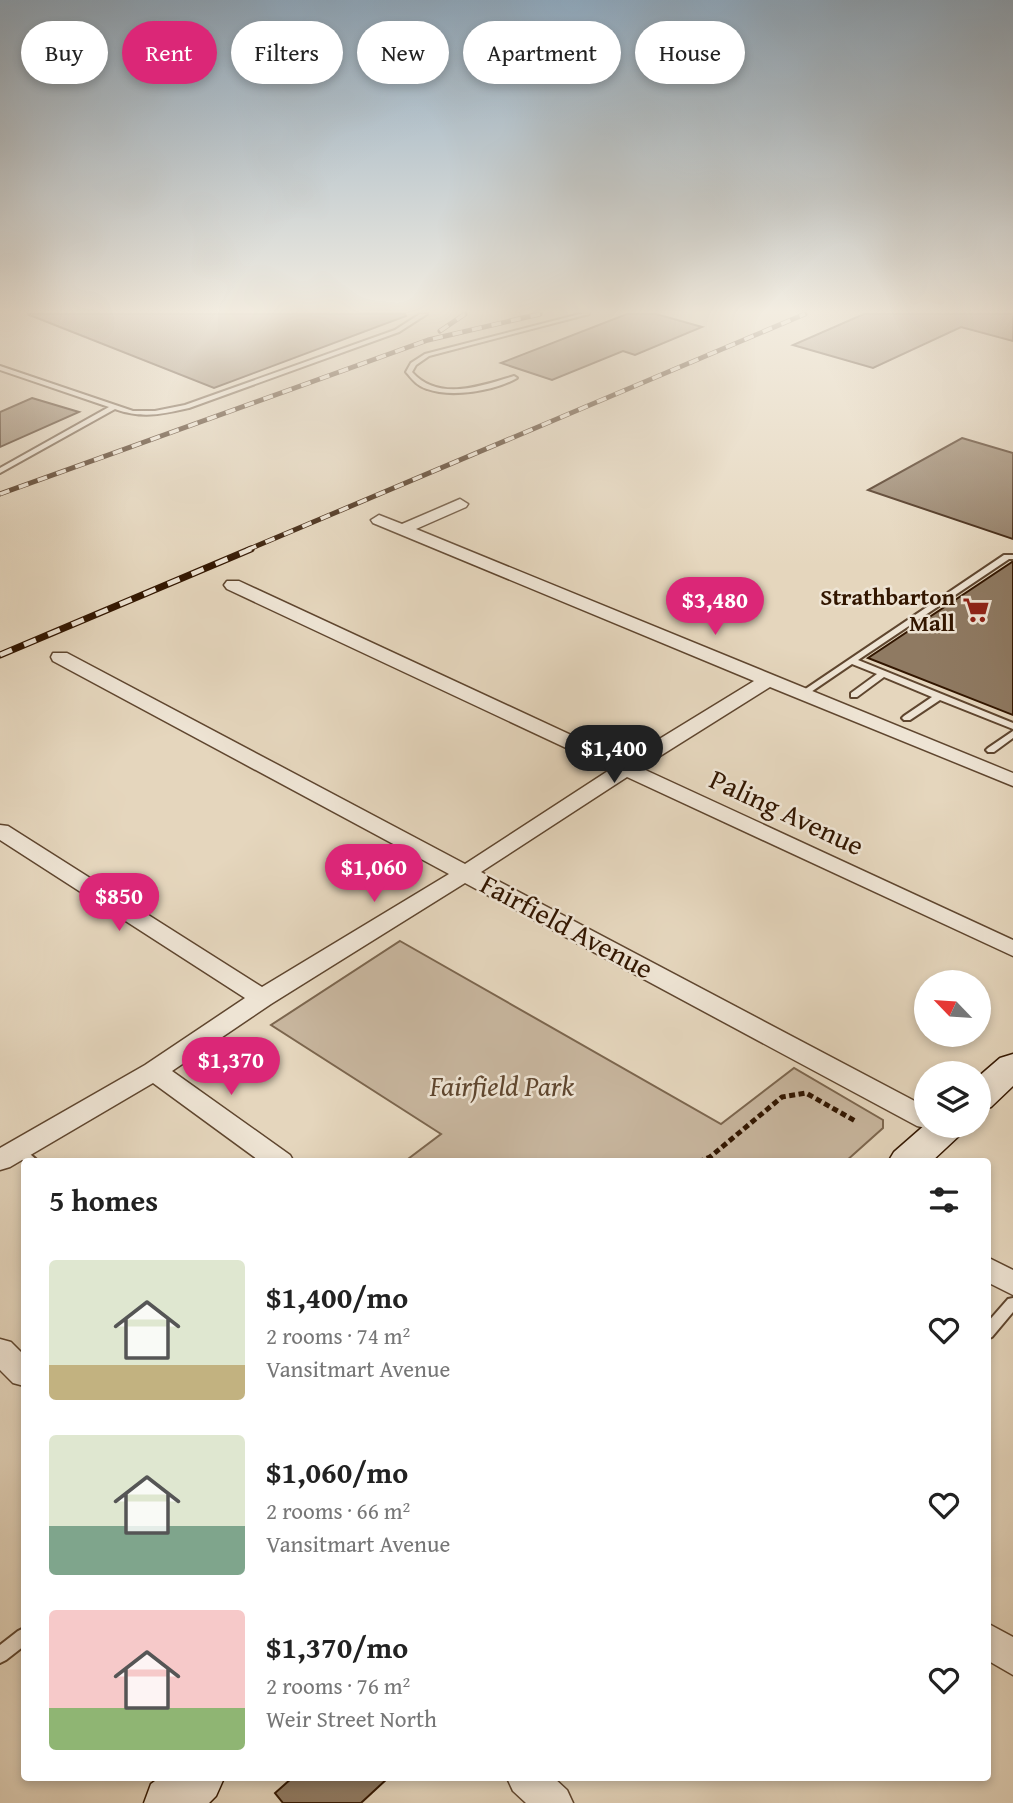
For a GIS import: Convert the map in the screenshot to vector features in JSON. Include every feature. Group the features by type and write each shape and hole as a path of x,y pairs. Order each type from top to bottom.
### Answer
{"main road":[{"path":"991,1086 1013,1066"},
{"path":"910,1158 927,1138"},
{"path":"170,1803 195,1781"}],"street":[{"path":"403,529 460,504"},
{"path":"379,520 1013,780"},
{"name":"Paling Avenue","path":"233,585 1013,949"},
{"name":"Fairfield Avenue","path":"60,657 914,1111"},
{"path":"17,1157 768,680"},
{"path":"0,831 262,999"},
{"path":"154,1071 274,1158"},
{"path":"991,1270 1013,1284"},
{"path":"0,1351 21,1371"},
{"path":"991,1642 1013,1658"},
{"path":"529,1781 554,1803"}],"lane":[{"path":"85,398 132,413 155,414 211,398"},
{"path":"0,471 113,408"},
{"path":"802,694 1007,557 1013,557"},
{"path":"852,661 1013,726"},
{"path":"854,695 884,674"},
{"path":"908,718 939,696"},
{"path":"991,750 1013,734"},
{"path":"991,1328 1013,1303"},
{"path":"0,1655 21,1638"}],"path":[{"path":"708,1158 782,1097 806,1093 857,1122"}],"green space":[{"name":"Fairfield Park","path":"400,941 721,1124 794,1068 883,1120 883,1128 849,1158 409,1158 441,1134 271,1025"}],"building":[{"path":"32,398 79,412 0,447 0,412"},
{"path":"962,438 1013,453 1013,539 868,490"},
{"name":"Strathbarton Mall","path":"1012,562 1013,715 868,658"},
{"path":"289,1781 385,1781 361,1803 283,1803 275,1793"}],"railway":[{"path":"0,494 266,398"},
{"path":"247,550 606,398"},
{"path":"0,655 251,549"}],"place":[{"name":"Strathbarton Mall","path":"976,610"}]}
